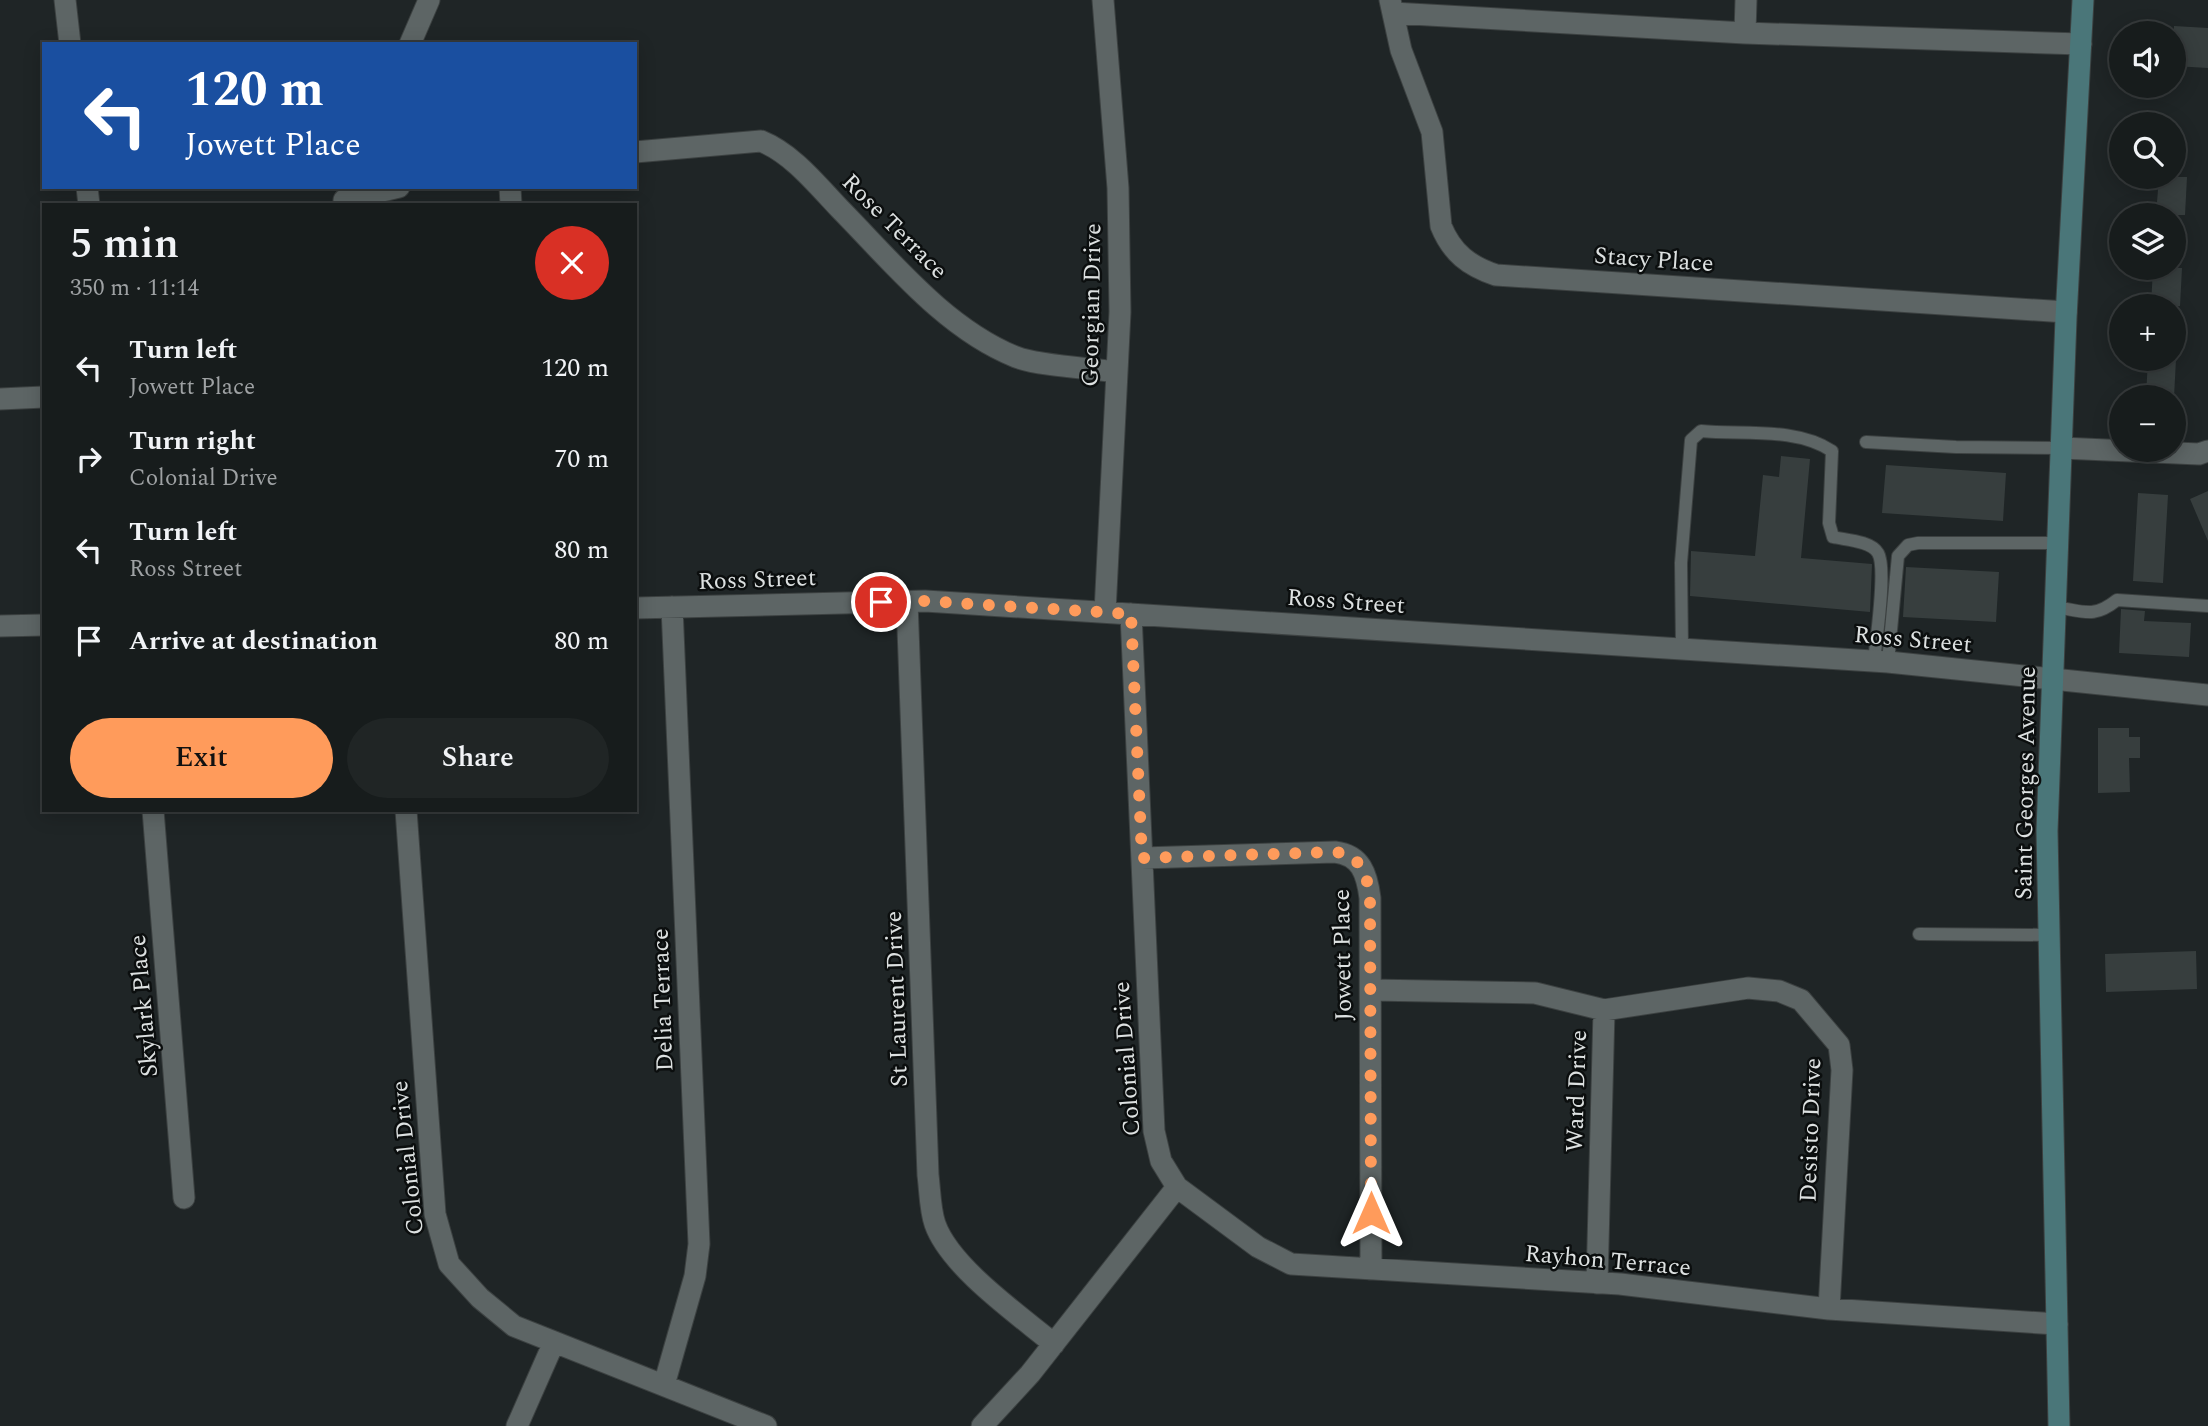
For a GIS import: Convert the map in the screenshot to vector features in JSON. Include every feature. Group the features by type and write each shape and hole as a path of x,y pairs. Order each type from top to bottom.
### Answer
{"main road":[{"name":"Saint Georges Avenue","path":"2059,1426 2047,831 2066,312 2083,0"}],"street":[{"path":"65,0 70,42"},
{"path":"412,42 429,0"},
{"name":"Georgian Drive","path":"1103,0 1118,188 1119,312 1105,612"},
{"path":"1745,33 1746,0"},
{"path":"1391,7 1745,33 2081,44"},
{"name":"Stacy Place","path":"1391,7 1401,50 1432,132 1441,226 1446,239 1459,256 1476,268 1510,276 2066,312"},
{"name":"Rose Terrace","path":"637,152 761,141 776,147 804,172 924,295 990,344 1019,358 1117,372"},
{"path":"345,197 388,189"},
{"path":"0,398 42,397"},
{"path":"2061,448 2199,454 2208,451"},
{"name":"Ross Street","path":"637,608 907,601 1881,661 2208,695"},
{"name":"St Laurent Drive","path":"907,601 928,1175 935,1224 948,1248 975,1277 1054,1344"},
{"name":"Delia Terrace","path":"664,1385 695,1276 699,1244 672,607"},
{"name":"Colonial Drive","path":"1131,614 1154,1131 1161,1161 1177,1187"},
{"path":"0,626 42,625"},
{"name":"Skylark Place","path":"153,812 184,1198"},
{"name":"Colonial Drive","path":"406,812 435,1214 440,1241 449,1264 480,1298 514,1326 766,1426"},
{"name":"Jowett Place","path":"1142,858 1349,854 1359,862 1368,879 1371,990 1371,1269"},
{"name":"Desisto Drive","path":"1604,1010 1748,988 1779,990 1801,1000 1839,1045 1842,1070 1829,1309"},
{"name":"Ward Drive","path":"1371,990 1535,993 1604,1010 1597,1283"},
{"path":"982,1426 1054,1344 1177,1187"},
{"name":"Rayhon Terrace","path":"1177,1187 1258,1247 1291,1264 1597,1283 1829,1309 2057,1324"},
{"path":"517,1426 554,1342"}],"lane":[{"path":"1682,649 1681,563 1691,440 1701,431 1741,435 1788,434 1820,443 1832,451 1829,523 1833,537 1870,546 1879,553 1882,572 1881,661"},
{"path":"1866,442 1956,447 2061,448"},
{"path":"1881,661 1898,556 1908,545 2058,543"},
{"path":"2055,607 2095,612 2103,611 2117,600 2208,606"},
{"path":"1919,934 2049,935"}],"building":[{"path":"2186,27 2208,28 2208,68 2186,67"},
{"path":"2187,177 2186,203 2157,203 2158,189 2186,189"},
{"path":"2152,280 2181,280 2181,294 2152,294"},
{"path":"2147,371 2175,371 2175,385 2147,385"},
{"path":"1781,456 1810,459 1801,558 1872,564 1870,612 1690,596 1691,551 1755,556 1763,475 1779,477"},
{"path":"1886,465 2006,473 2003,521 1882,513"},
{"path":"2208,491 2208,541 2190,499"},
{"path":"2138,493 2168,495 2163,583 2133,581"},
{"path":"1906,567 1999,572 1996,622 1903,617"},
{"path":"2121,609 2145,611 2144,621 2191,623 2189,657 2119,653"},
{"path":"2098,728 2129,728 2129,737 2140,737 2140,758 2129,758 2130,792 2098,793"},
{"path":"2196,951 2197,989 2106,992 2105,954"}],"route":[{"path":"881,602 925,601 1131,614 1142,858 1335,852 1349,854 1359,862 1368,879 1370,898 1371,1213"}]}
